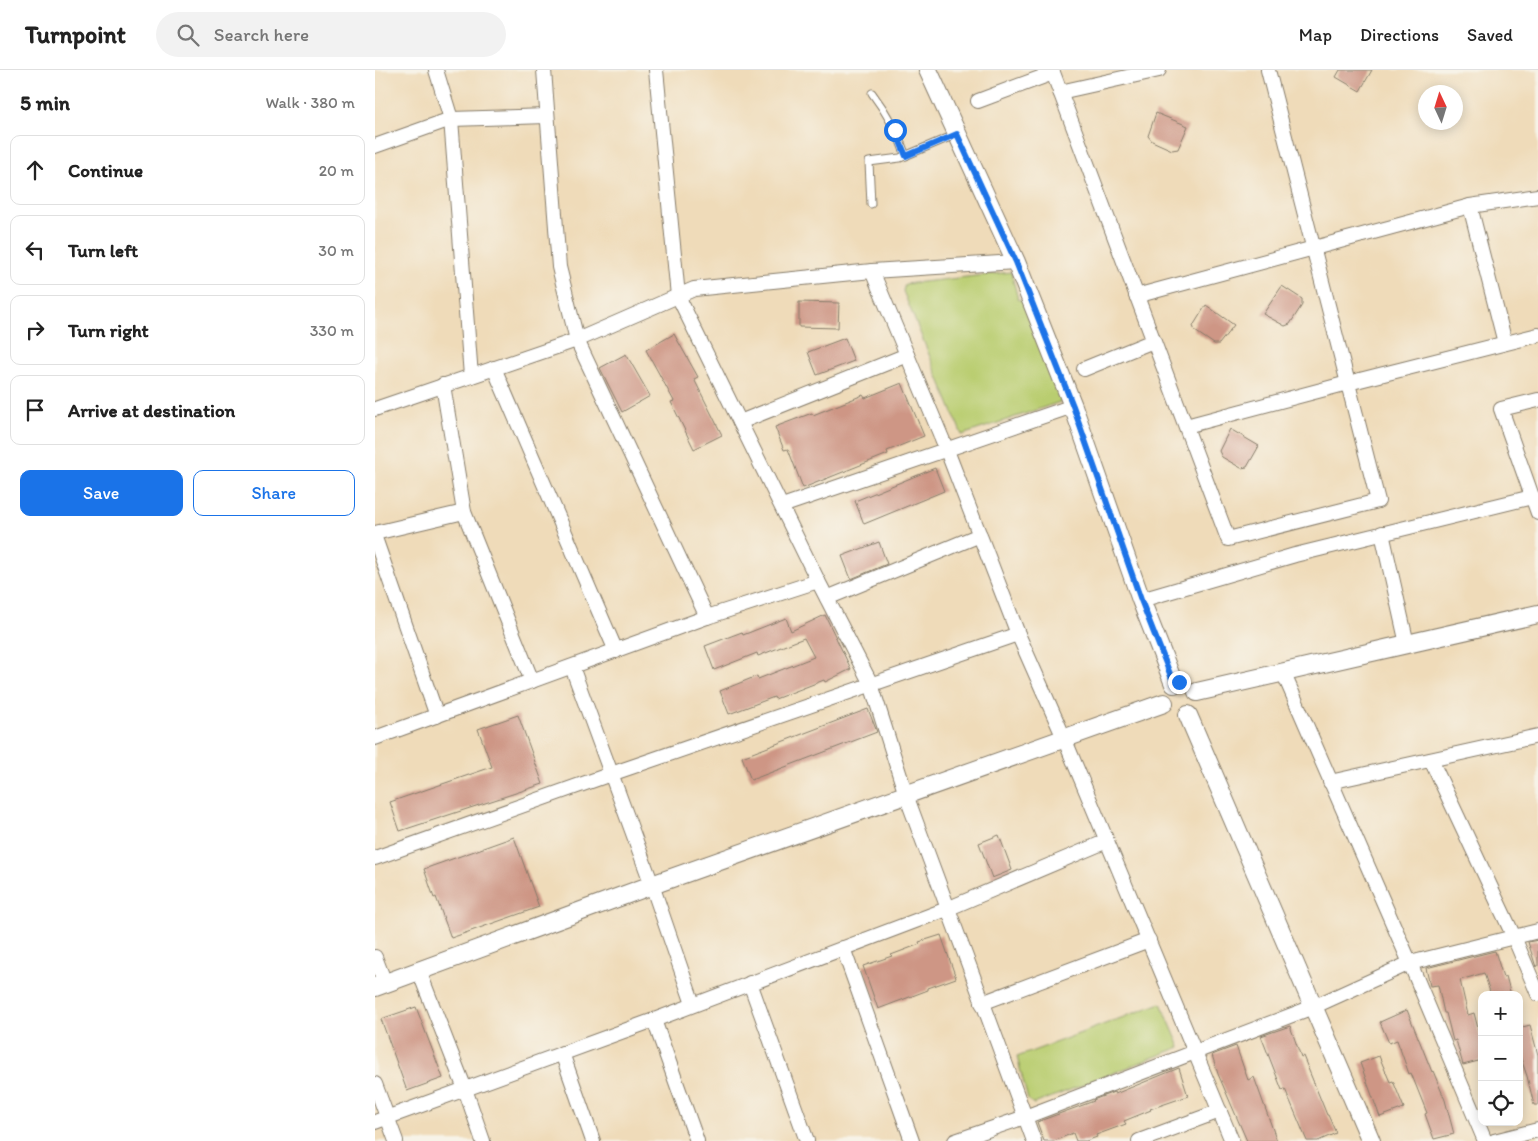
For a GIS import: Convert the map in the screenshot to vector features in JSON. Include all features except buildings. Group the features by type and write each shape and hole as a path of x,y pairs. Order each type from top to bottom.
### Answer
{"street":[{"path":"436,70 451,119 471,376"},
{"path":"544,70 559,267 577,340 707,617"},
{"path":"656,70 678,296 818,581 871,684 905,795 1034,1141"},
{"path":"928,70 1016,262 1073,406 1141,600 1174,684"},
{"path":"1060,92 1159,70"},
{"path":"978,101 1052,72 1228,539 1379,500 1268,70"},
{"path":"375,146 451,119 547,116"},
{"path":"1137,296 1470,206 1538,196"},
{"path":"1470,206 1505,343"},
{"path":"375,409 577,340 694,288 871,271 1016,262"},
{"path":"871,271 946,448 1018,634 1064,738 1232,1141"},
{"path":"1185,426 1538,335"},
{"path":"1084,369 1153,340"},
{"path":"740,422 907,355"},
{"path":"495,368 616,651"},
{"path":"443,385 464,512 533,681"},
{"path":"1538,400 1501,409 1538,513"},
{"path":"781,506 1073,406"},
{"path":"1141,600 1295,555 1532,497"},
{"path":"375,532 464,512"},
{"path":"1382,533 1407,644"},
{"path":"827,598 980,535"},
{"path":"375,538 437,716"},
{"path":"375,738 707,617 818,581"},
{"path":"1197,692 1538,614"},
{"path":"375,858 611,774 1018,634"},
{"path":"572,667 653,885 693,1004"},
{"path":"1283,672 1410,962 1485,1141"},
{"path":"1185,682 1197,692 1198,703 1193,712 1188,715 1173,715 1164,703 1166,691 1174,684 1185,682"},
{"path":"375,957 380,985 653,885 1164,703"},
{"path":"1188,715 1371,1141"},
{"path":"1330,782 1538,736"},
{"path":"1431,760 1514,937 1538,994"},
{"path":"381,1119 654,1020 947,909 1107,841"},
{"path":"955,1141 1025,1117 1313,1007 1410,962 1538,931"},
{"path":"982,1003 1149,940"},
{"path":"843,948 912,1141"},
{"path":"419,971 483,1141"},
{"path":"750,983 807,1141"},
{"path":"654,1020 697,1141"},
{"path":"562,1053 593,1141"},
{"path":"375,1084 381,1119 396,1141"},
{"path":"1139,1141 1220,1111"},
{"path":"1494,1141 1538,1130"}],"lane":[{"path":"872,93 892,124 906,156"},
{"path":"871,204 869,162 893,160 906,156 957,134"}],"green space":[{"path":"1011,272 1018,299 1027,303 1063,401 962,435 903,291 905,284"},
{"path":"1161,1003 1180,1047 1034,1104 1028,1100 1017,1057"}],"route":[{"path":"895,130 906,156 957,134 1016,262 1073,406 1141,600 1174,684 1179,682"}]}
